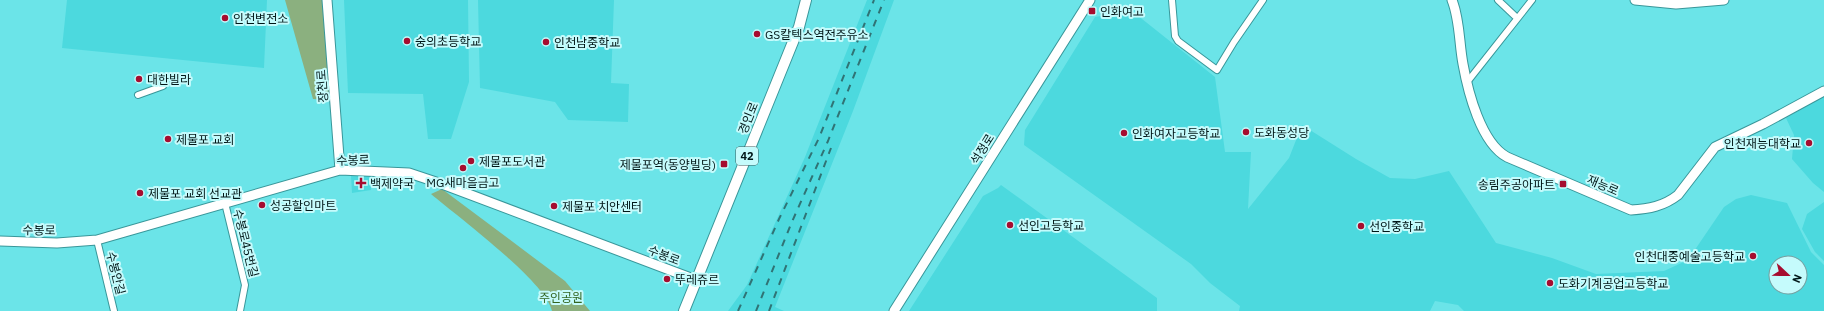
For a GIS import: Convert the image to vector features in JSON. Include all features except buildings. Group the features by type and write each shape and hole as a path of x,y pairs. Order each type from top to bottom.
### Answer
{"main road":[{"name":"경인로","path":"684,311 799,27 806,0"}],"street":[{"name":"장천로","path":"327,0 340,170"},
{"name":"석정로","path":"894,311 1090,0"},
{"path":"1172,0 1175,36 1178,41 1217,70 1263,0"},
{"name":"재능로","path":"1452,0 1468,81 1479,117 1491,141 1500,153 1632,210 1653,207 1672,200 1678,195 1715,147 1763,124 1824,91"},
{"path":"1498,0 1517,18"},
{"path":"1468,81 1532,0"},
{"path":"1635,0 1676,4 1724,0"},
{"path":"138,96 163,86"},
{"name":"수봉로","path":"0,241 57,242 97,240 340,170 409,173 446,185 696,280"},
{"name":"수봉로45번길","path":"225,203 245,284 240,311"},
{"name":"수봉안길","path":"97,240 114,311"}],"shaded area":[{"path":"67,0 267,0 264,68 62,48"},
{"name":"숭의초등학교","path":"344,0 468,0 469,82 451,139 428,139 423,94 348,93"},
{"name":"인천남중학교","path":"478,0 614,0 611,83 629,84 628,122 568,120 555,102 480,88"},
{"path":"867,0 894,0 853,111 775,307 784,311 728,311 747,285 805,157"},
{"path":"1112,5 1125,16 1132,11 1215,77 1225,152 1251,152 1248,209 1289,158 1302,125 1356,159 1390,178 1415,179 1449,171 1496,243 1552,258 1596,274 1664,271 1688,260 1724,207 1736,199 1751,195 1787,203 1811,252 1824,265 1824,311 1464,311 1458,305 1435,301 1430,311 1239,311 1240,306 1210,283 1191,264 1024,145 1025,130 1095,17 1101,16"},
{"name":"인천재능대학교","path":"1824,96 1824,192 1813,183 1792,159 1794,135 1786,118"},
{"name":"백제약국","path":"351,176 372,176 371,190 352,193"},
{"name":"선인고등학교","path":"1001,185 1157,298 1157,311 909,311 983,196"},
{"path":"1824,202 1824,261 1815,252 1802,229 1807,214"}],"green space":[{"path":"285,0 327,0 335,101 313,99"},
{"name":"주인공원","path":"442,189 565,281 590,311 552,311 546,299 518,267 431,194"}],"railway":[{"path":"738,311 779,219 819,138 874,0"},
{"path":"756,311 791,224 828,141 884,0"},
{"path":"769,311 831,148"}],"place":[{"name":"인화여고","path":"1092,11"},
{"name":"인천변전소","path":"225,18"},
{"name":"GS칼텍스역전주유소","path":"757,34"},
{"name":"숭의초등학교","path":"407,41"},
{"name":"인천남중학교","path":"546,42"},
{"name":"대한빌라","path":"139,79"},
{"name":"도화동성당","path":"1246,132"},
{"name":"인화여자고등학교","path":"1124,133"},
{"name":"제물포 교회","path":"168,139"},
{"name":"인천재능대학교","path":"1809,143"},
{"name":"제물포도서관","path":"471,161"},
{"name":"제물포역(동양빌딩)","path":"724,164"},
{"name":"MG새마을금고","path":"463,168"},
{"name":"백제약국","path":"361,183"},
{"name":"송림주공아파트","path":"1563,184"},
{"name":"제물포 교회 선교관","path":"140,193"},
{"name":"성공할인마트","path":"262,205"},
{"name":"제물포 치안센터","path":"554,206"},
{"name":"선인고등학교","path":"1010,225"},
{"name":"선인중학교","path":"1361,226"},
{"name":"인천대중예술고등학교","path":"1753,256"},
{"name":"뚜레쥬르","path":"667,279"},
{"name":"도화기계공업고등학교","path":"1550,283"}]}
